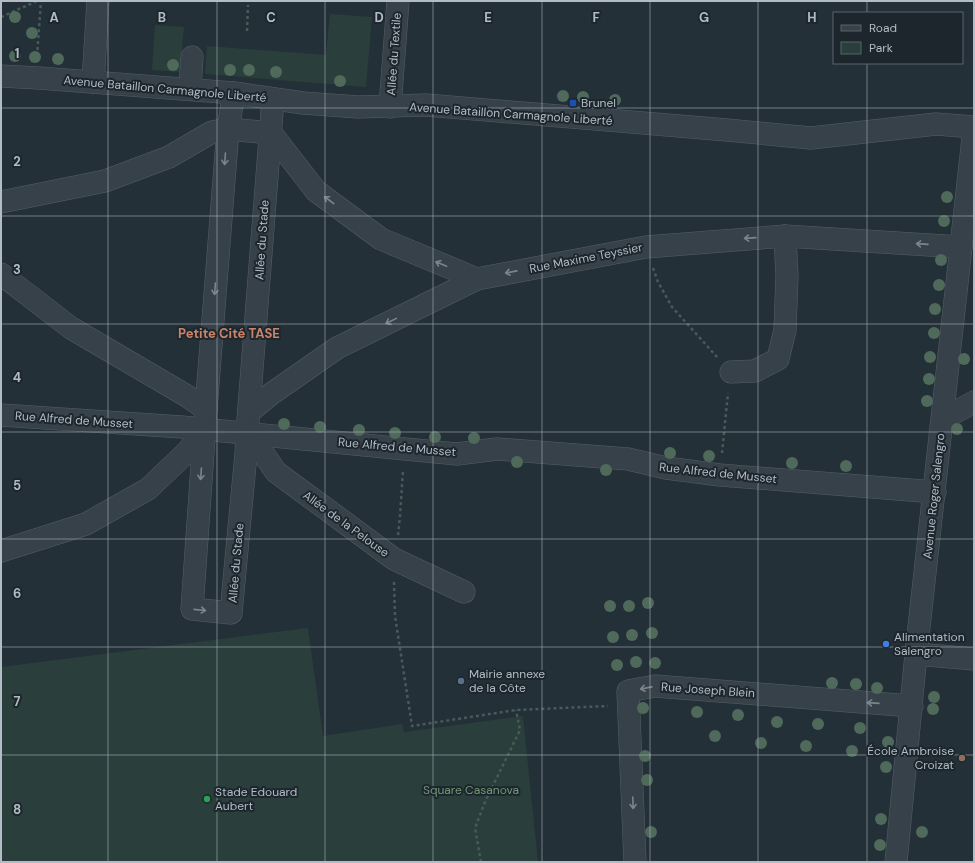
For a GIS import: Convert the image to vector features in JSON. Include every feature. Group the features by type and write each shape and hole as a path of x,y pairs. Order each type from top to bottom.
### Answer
{"street":[{"path":"92,82 98,1"},
{"name":"Allée du Textile","path":"390,107 398,1"},
{"path":"190,89 192,57"},
{"name":"Avenue Bataillon Carmagnole Liberté","path":"1,76 234,92 303,103 334,106 390,107 426,105 811,138 936,124 974,128"},
{"name":"Allée du Stade","path":"234,92 228,130 205,419 192,609 231,613 246,454 273,98"},
{"name":"Avenue Roger Salengro","path":"896,862 916,654 974,128"},
{"path":"1,202 105,181 169,157 212,132 228,130 271,133 316,191 381,239 477,279"},
{"path":"731,372 755,371 778,359 785,330 787,276 785,236"},
{"name":"Rue Maxime Teyssier","path":"248,422 271,394 337,348 477,279 646,247 785,236 961,247"},
{"path":"1,274 71,328 187,396 205,419 189,450 148,489 86,524 1,552"},
{"path":"942,419 974,402"},
{"name":"Rue Alfred de Musset","path":"1,415 205,419 248,422 405,449 457,454 497,449 628,459 666,468 720,475 935,492"},
{"name":"Allée de la Pelouse","path":"248,422 263,453 276,472 394,560 464,592"},
{"path":"916,654 974,659"},
{"name":"Rue Joseph Blein","path":"635,862 628,691 655,686 912,706"}],"path":[{"path":"1,17 37,1"},
{"path":"39,78 37,54 41,1"},
{"path":"247,31 248,5"},
{"path":"646,247 658,282 672,307 731,372 720,475"},
{"path":"405,449 400,516 394,560 395,616 412,726 516,710 585,706 629,706"},
{"path":"481,862 474,828 520,730 516,710"}],"green space":[{"path":"330,14 372,17 366,87 205,74 207,46 326,55"},
{"path":"155,25 184,27 180,72 152,70"},
{"name":"Stade Edouard Aubert","path":"308,628 323,736 402,724 404,732 523,716 538,862 1,862 1,667"}],"place":[{"name":"Brunel","path":"573,103"},
{"name":"Alimentation Salengro","path":"886,644"},
{"name":"Mairie annexe de la Côte","path":"461,681"},
{"name":"École Ambroise Croizat","path":"962,758"},
{"name":"Stade Edouard Aubert","path":"207,799"}],"district":[{"name":"Petite Cité TASE","path":"229,333"}],"park label":[{"name":"Square Casanova","path":"471,790"}]}
